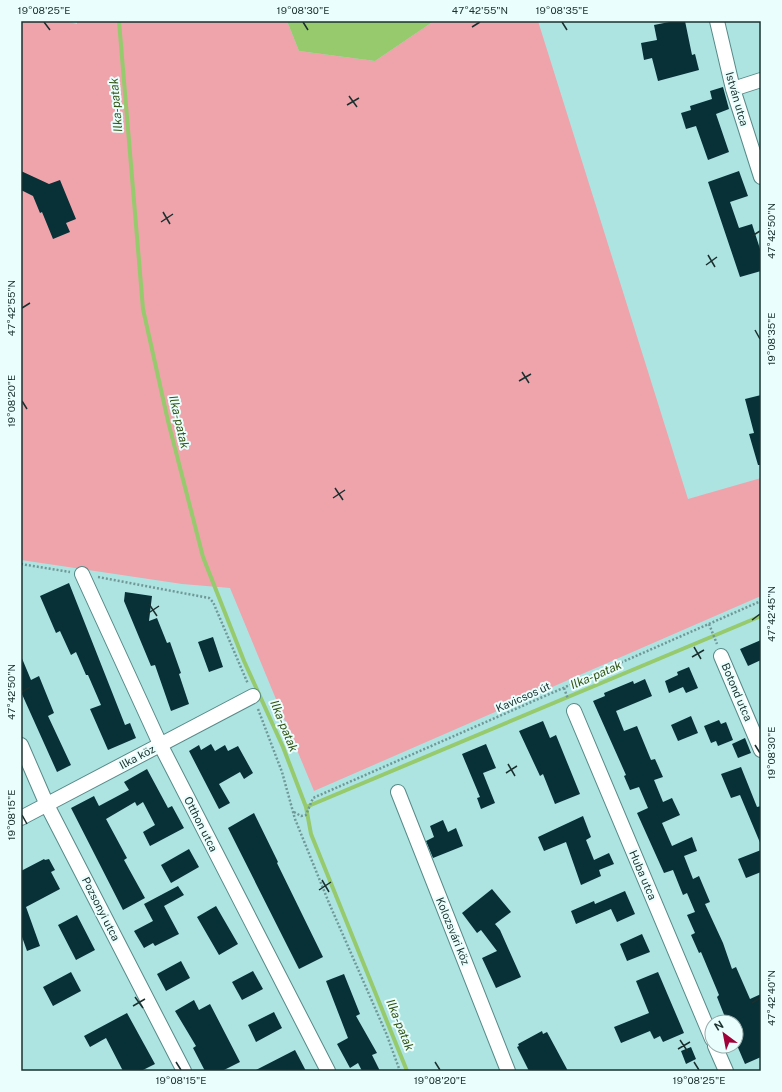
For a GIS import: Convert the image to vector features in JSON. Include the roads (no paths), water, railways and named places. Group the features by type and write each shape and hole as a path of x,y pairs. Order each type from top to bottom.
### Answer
{"street":[{"name":"István utca","path":"717,21 733,88 761,177"},
{"path":"733,88 761,80"},
{"name":"Otthon utca","path":"82,574 160,744 328,1071"},
{"name":"Botond utca","path":"719,650 761,750"},
{"name":"Ilka köz","path":"21,818 253,696"},
{"name":"Huba utca","path":"574,710 704,1020"},
{"name":"Pozsonyi utca","path":"21,744 48,805 184,1071"},
{"name":"Kolozsvári köz","path":"398,792 508,1071"},
{"path":"719,1054 726,1071"}],"waterway":[{"name":"Ilka-patak","path":"119,21 143,309 168,421 203,557 244,661 283,747 306,807 311,834 407,1071"},
{"name":"Ilka-patak","path":"306,807 761,616"}]}
